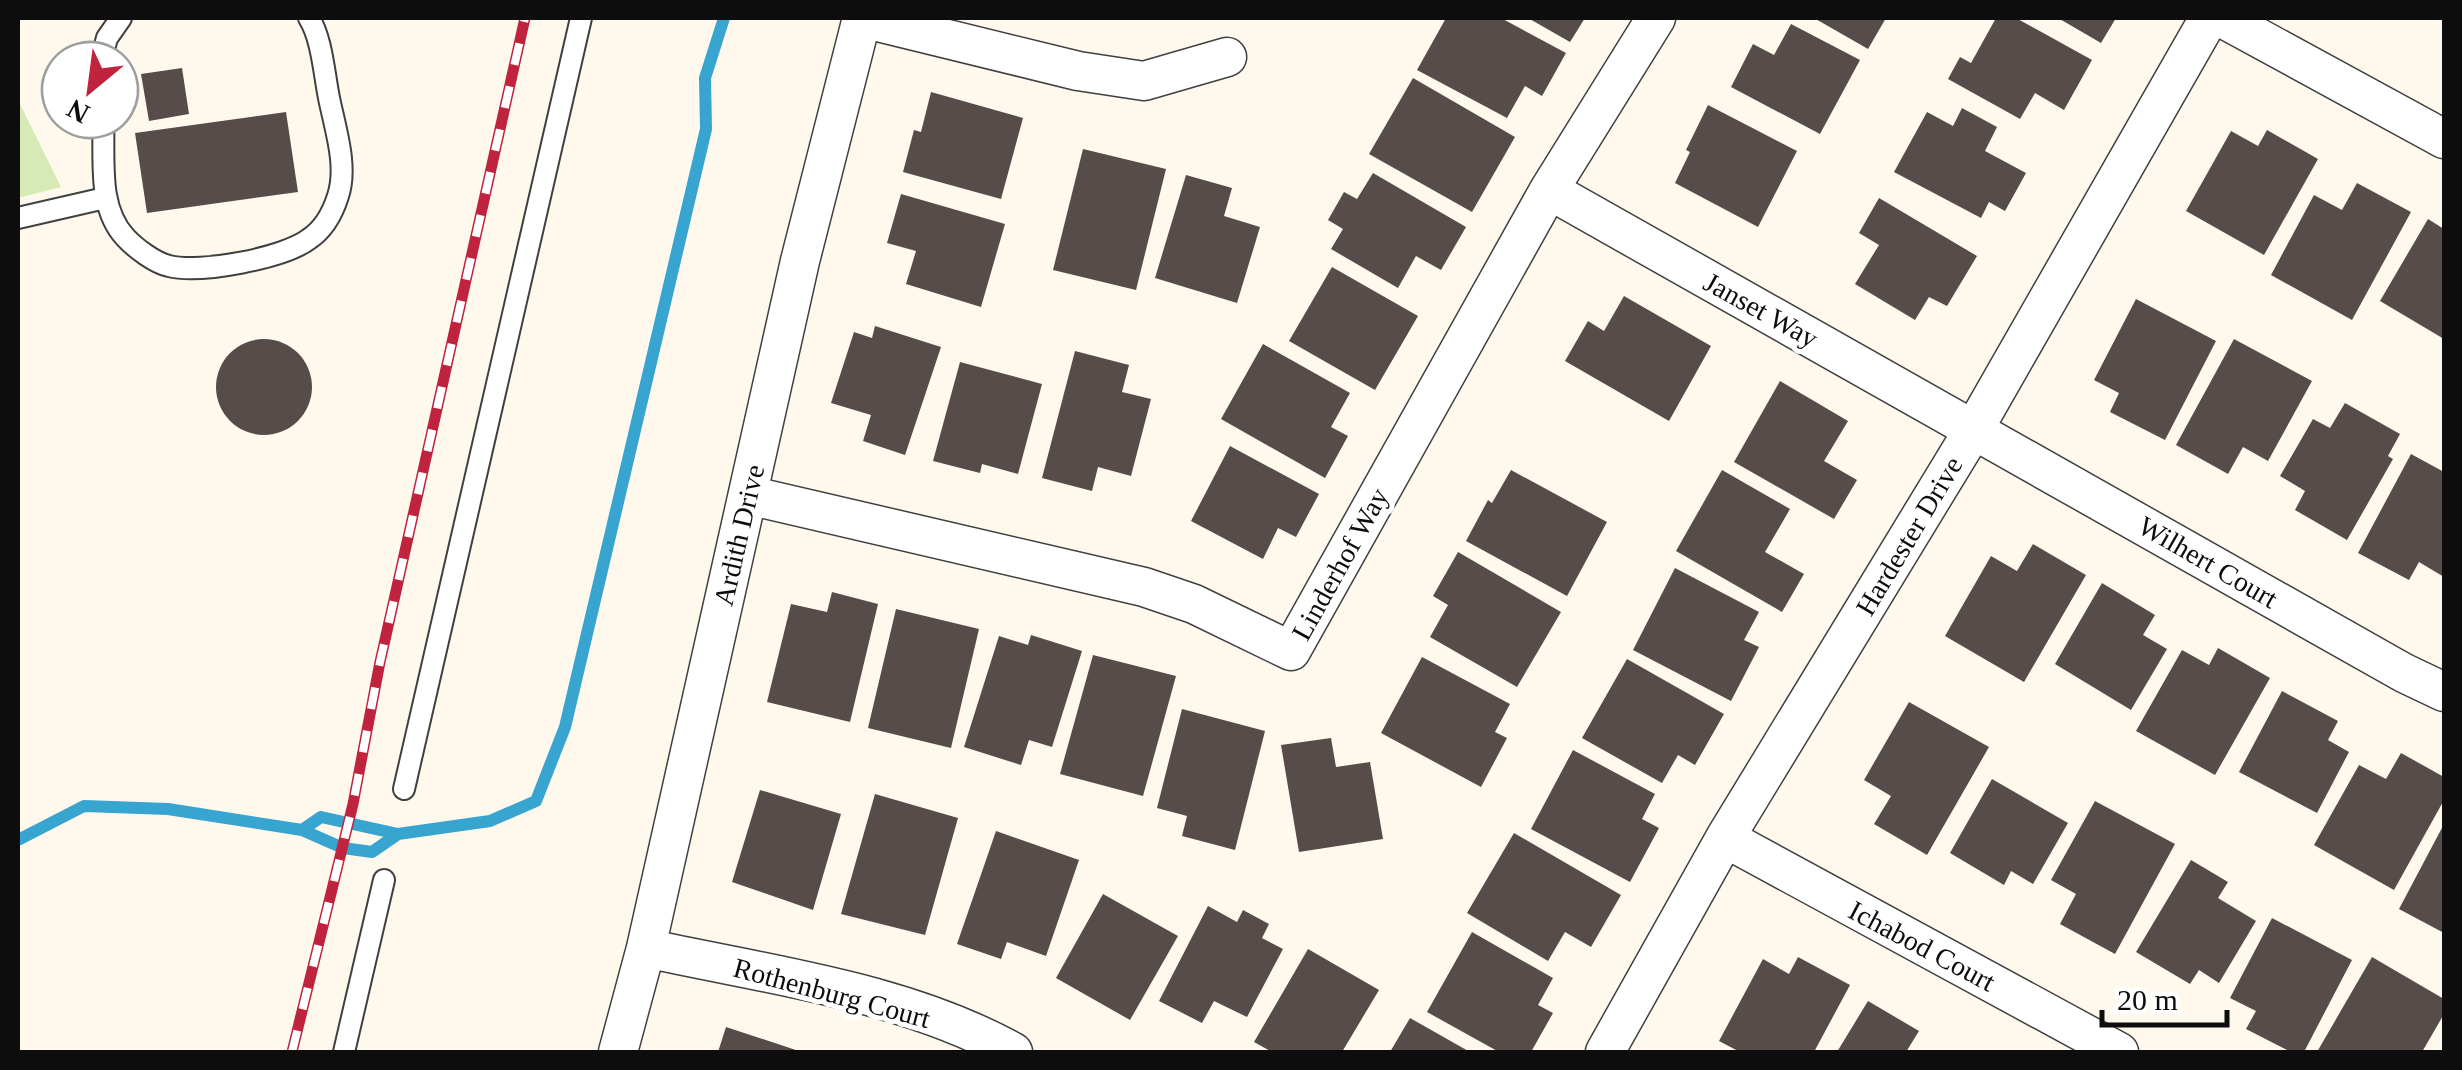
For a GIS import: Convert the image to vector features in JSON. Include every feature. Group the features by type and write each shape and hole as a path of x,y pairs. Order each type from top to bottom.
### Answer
{"street":[{"path":"862,18 1078,70 1144,81 1226,57"},
{"name":"Ardith Drive","path":"618,1052 646,948 800,261 862,18"},
{"path":"1548,190 1656,18"},
{"name":"Hardester Drive","path":"1605,1052 1725,838 1974,428 2208,18"},
{"path":"2222,18 2444,140"},
{"name":"Janset Way","path":"1548,190 1974,428"},
{"name":"Linderhof Way","path":"748,494 1144,587 1194,604 1290,651 1548,190"},
{"name":"Wilhert Court","path":"1974,428 2404,673 2444,692"},
{"name":"Ichabod Court","path":"1725,838 2120,1052"},
{"name":"Rothenburg Court","path":"646,948 853,993 918,1012 1013,1052"}],"lane":[{"path":"106,40 122,18"},
{"path":"104,140 105,198 124,236 166,266 195,269 276,254 309,240 328,220 340,192 341,162 318,42 308,18"},
{"path":"404,790 581,18"},
{"path":"18,218 105,198"},
{"path":"344,1052 384,880"}],"green space":[{"path":"18,100 61,187 18,198"}],"building":[{"path":"1446,18 1501,18 1566,53 1542,96 1525,86 1507,118 1417,70"},
{"path":"1528,18 1585,18 1570,42"},
{"path":"1814,18 1886,18 1868,49"},
{"path":"1996,18 2016,18 2092,60 2064,110 2035,93 2020,119 1948,79 1960,57 1971,63"},
{"path":"2058,18 2116,18 2101,43"},
{"path":"1791,24 1860,60 1820,134 1731,87 1753,44 1774,55"},
{"path":"182,68 189,114 149,121 141,74"},
{"path":"1413,78 1515,137 1472,212 1369,154"},
{"path":"931,92 1023,118 1001,199 903,172 914,130 921,132"},
{"path":"1708,105 1797,151 1758,227 1675,183"},
{"path":"1962,108 1997,127 1985,151 2026,173 2005,211 1989,202 1981,218 1894,172 1927,112 1953,126"},
{"path":"286,112 298,192 147,213 136,140 140,140 140,132"},
{"path":"2267,130 2318,159 2264,255 2186,211 2231,131 2258,146"},
{"path":"1083,149 1166,169 1136,290 1053,270"},
{"path":"1373,173 1466,227 1441,270 1416,256 1398,288 1331,249 1343,229 1328,220 1344,192 1357,199"},
{"path":"1186,175 1232,188 1224,216 1260,227 1237,303 1155,278"},
{"path":"2357,183 2411,212 2352,320 2271,275 2314,195 2342,210"},
{"path":"901,194 1005,224 981,307 906,284 916,251 887,243"},
{"path":"1879,198 1977,256 1947,306 1929,297 1915,320 1855,284 1879,245 1859,233"},
{"path":"2428,219 2444,229 2444,339 2380,301"},
{"path":"1332,267 1418,316 1375,390 1289,341"},
{"path":"1624,296 1711,346 1669,421 1565,361 1588,321 1604,331"},
{"path":"2136,299 2216,341 2165,440 2110,412 2119,393 2094,380"},
{"path":"875,326 941,347 905,455 863,441 871,415 831,403 854,332 872,338"},
{"path":"264,339 283,342 298,353 309,368 309,406 298,421 283,432 264,435 245,432 230,421 219,406 216,387 219,368 230,353 245,342"},
{"path":"2234,339 2312,381 2268,461 2243,447 2228,474 2176,445"},
{"path":"1263,344 1350,393 1331,427 1348,436 1325,478 1221,419"},
{"path":"1075,351 1129,365 1122,392 1151,399 1131,476 1098,467 1092,491 1042,478"},
{"path":"960,362 1042,384 1018,474 982,464 980,473 933,461"},
{"path":"1780,381 1848,421 1824,461 1857,480 1834,519 1734,462"},
{"path":"2345,403 2400,434 2388,456 2393,459 2347,540 2295,510 2305,491 2280,476 2313,419 2330,428"},
{"path":"1230,446 1319,494 1296,537 1278,528 1263,559 1191,521"},
{"path":"2411,454 2444,472 2444,577 2419,562 2409,580 2358,553"},
{"path":"1511,470 1607,522 1567,596 1466,541 1488,500 1492,503"},
{"path":"1722,470 1790,509 1765,552 1804,574 1782,612 1676,551"},
{"path":"2033,544 2086,575 2024,682 1945,636 1991,556 2017,571"},
{"path":"1458,552 1561,612 1517,687 1430,637 1448,605 1433,596"},
{"path":"1675,568 1759,612 1744,640 1759,647 1731,701 1633,650"},
{"path":"2102,583 2155,615 2143,635 2167,649 2131,710 2055,664"},
{"path":"832,592 878,604 850,722 767,702 791,604 827,612"},
{"path":"896,609 979,629 951,748 868,728"},
{"path":"1031,635 1082,651 1052,747 1029,740 1021,765 964,747 999,636 1028,645"},
{"path":"2218,648 2270,678 2215,775 2136,731 2182,650 2209,665"},
{"path":"1093,655 1176,676 1143,796 1060,774"},
{"path":"1422,657 1510,704 1495,732 1507,738 1481,787 1381,733"},
{"path":"1627,659 1724,714 1695,765 1678,755 1662,783 1582,738"},
{"path":"2282,691 2338,721 2328,740 2349,752 2317,813 2239,772"},
{"path":"1909,702 1989,747 1927,855 1874,824 1891,796 1864,780"},
{"path":"1182,709 1265,731 1235,850 1182,836 1187,816 1157,808"},
{"path":"1331,738 1336,767 1370,762 1383,839 1299,852 1281,745"},
{"path":"1573,750 1655,794 1642,819 1659,828 1630,882 1531,829"},
{"path":"2401,753 2444,777 2444,800 2394,890 2314,845 2359,765 2386,779"},
{"path":"1992,779 2068,823 2033,884 2011,871 2004,885 1950,853"},
{"path":"760,790 841,814 813,910 732,882"},
{"path":"875,794 958,818 925,935 841,914"},
{"path":"2095,801 2175,844 2115,954 2060,924 2076,894 2051,880"},
{"path":"2444,824 2444,933 2399,909"},
{"path":"996,831 1079,860 1046,956 1007,942 1001,959 957,944"},
{"path":"1514,833 1621,895 1591,947 1565,932 1548,961 1467,913"},
{"path":"2191,860 2228,882 2218,898 2256,921 2219,983 2199,970 2190,984 2136,952"},
{"path":"1103,894 1178,936 1130,1020 1056,978"},
{"path":"1208,906 1237,922 1243,910 1269,924 1262,938 1283,949 1247,1017 1214,1001 1202,1023 1159,1001"},
{"path":"2272,918 2352,960 2304,1052 2291,1052 2246,1029 2256,1011 2230,998"},
{"path":"1472,932 1553,978 1538,1005 1553,1013 1531,1052 1499,1052 1427,1012"},
{"path":"1308,949 1379,990 1342,1052 1272,1052 1254,1042"},
{"path":"1798,957 1850,985 1814,1052 1740,1052 1719,1041 1763,959 1789,974"},
{"path":"2372,957 2444,999 2444,1014 2422,1052 2317,1052"},
{"path":"1868,1001 1919,1031 1906,1052 1837,1052"},
{"path":"1410,1018 1470,1052 1390,1052"},
{"path":"726,1027 802,1052 718,1052"}],"waterway":[{"path":"302,830 321,817 398,834 490,821 536,801 565,727 706,129 705,78 724,18"},
{"path":"18,840 84,806 168,809 302,830 343,848 372,852 398,834"}],"railway":[{"path":"292,1052 353,804 380,662 525,18"}]}
